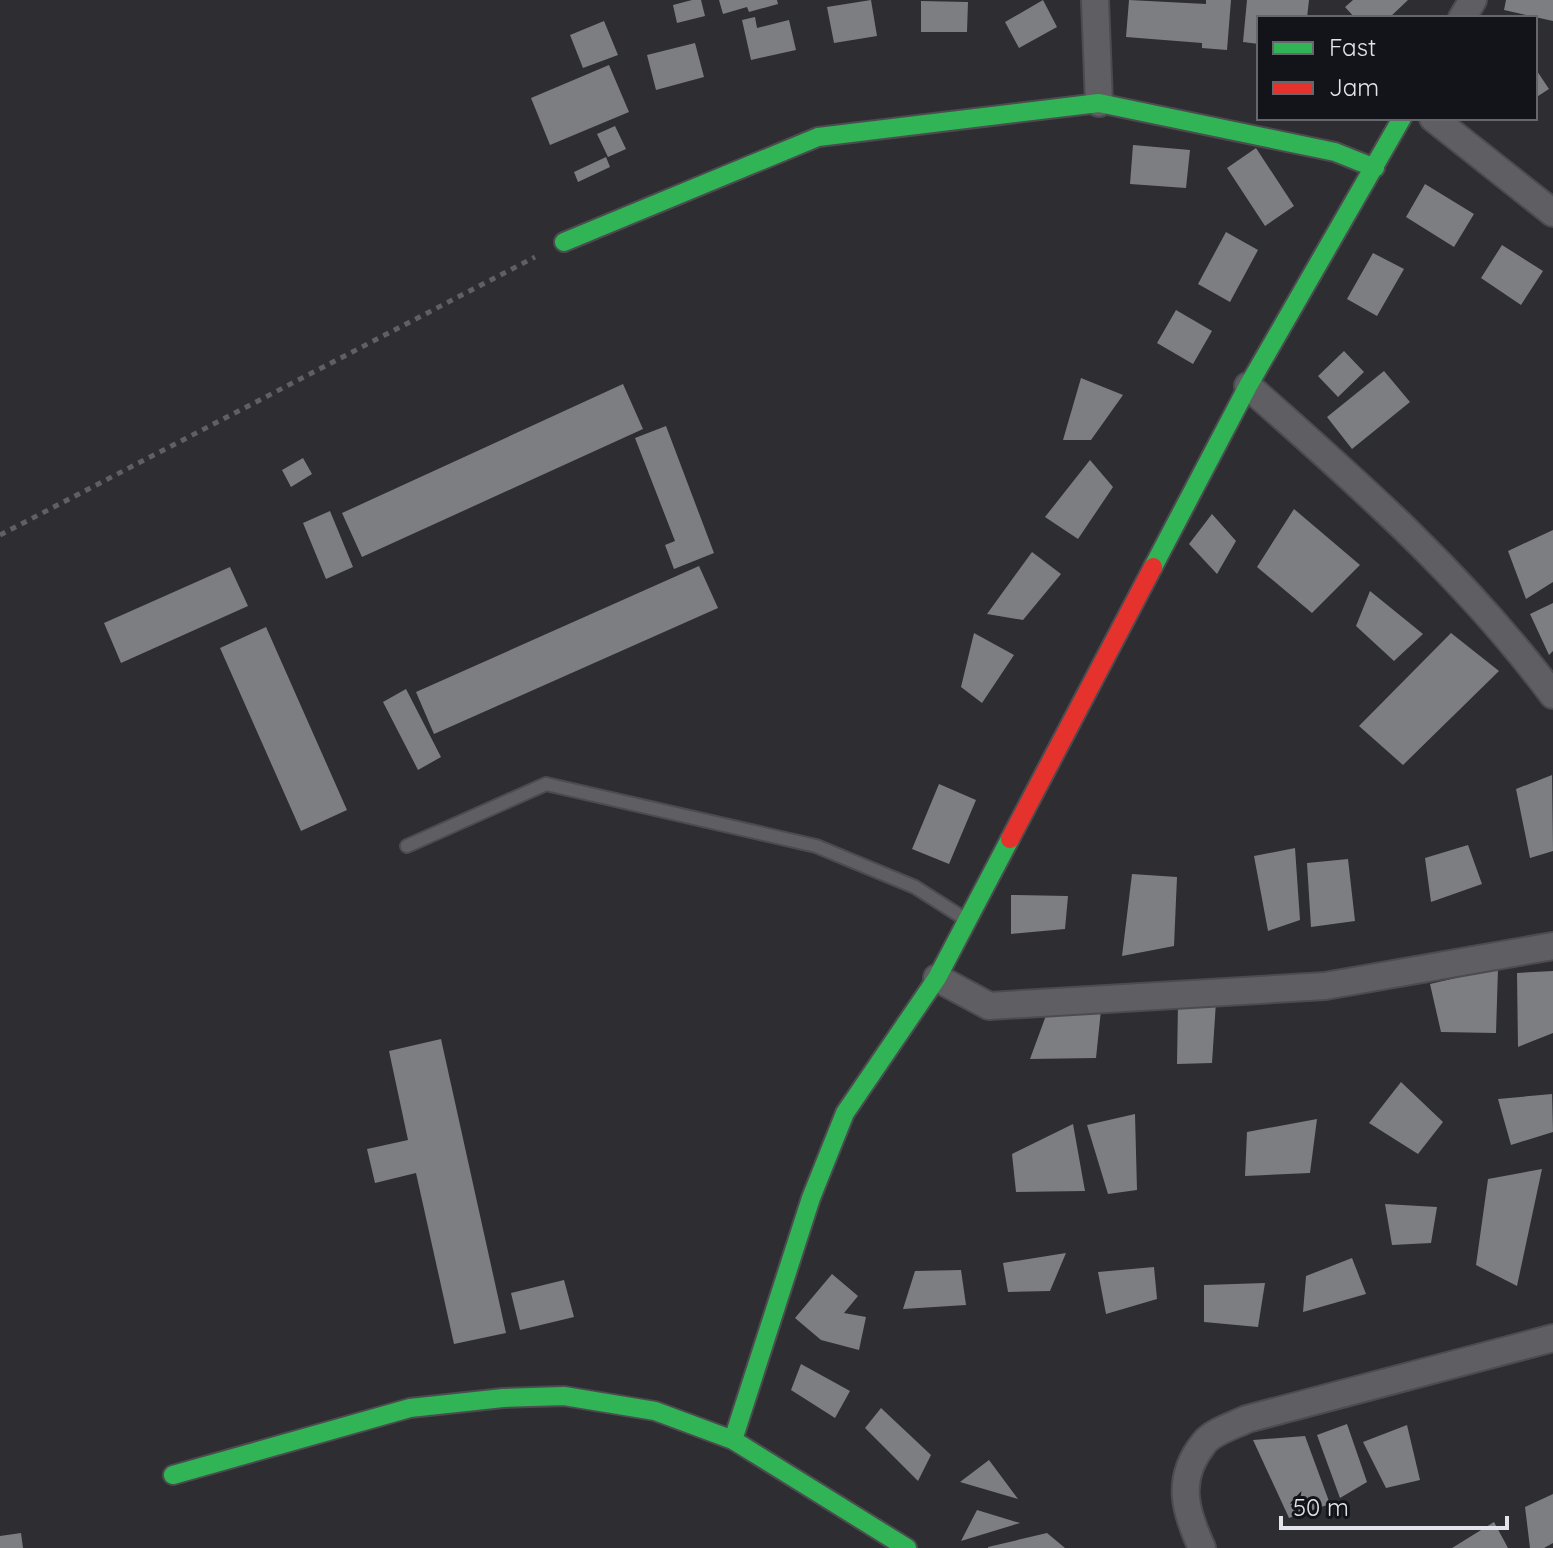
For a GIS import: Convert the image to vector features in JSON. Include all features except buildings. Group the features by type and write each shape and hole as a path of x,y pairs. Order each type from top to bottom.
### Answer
{"street":[{"path":"1095,0 1099,103"},
{"path":"564,242 818,137 1099,103 1335,152 1375,168"},
{"path":"733,1440 811,1198 845,1113 937,978 1248,386 1401,120"},
{"path":"1436,120 1553,213"},
{"path":"1248,386 1392,513 1468,590 1553,695"},
{"path":"937,978 989,1006 1325,986 1553,946"},
{"path":"1202,1548 1187,1515 1186,1478 1205,1441 1247,1419 1553,1338"},
{"path":"173,1475 410,1408 503,1398 564,1396 655,1411 733,1440 907,1548"}],"lane":[{"path":"407,846 546,784 816,846 915,887 967,921"}],"path":[{"path":"0,535 564,242"}],"traffic: fast":[{"path":"564,242 818,137 1099,103 1335,152 1375,168"},
{"path":"1153,567 1248,386 1401,120"},
{"path":"733,1440 811,1198 845,1113 937,978 1010,839"},
{"path":"173,1475 410,1408 503,1398 564,1396 655,1411 733,1440 907,1548"}],"traffic: jam":[{"path":"1010,839 1153,567"}]}
